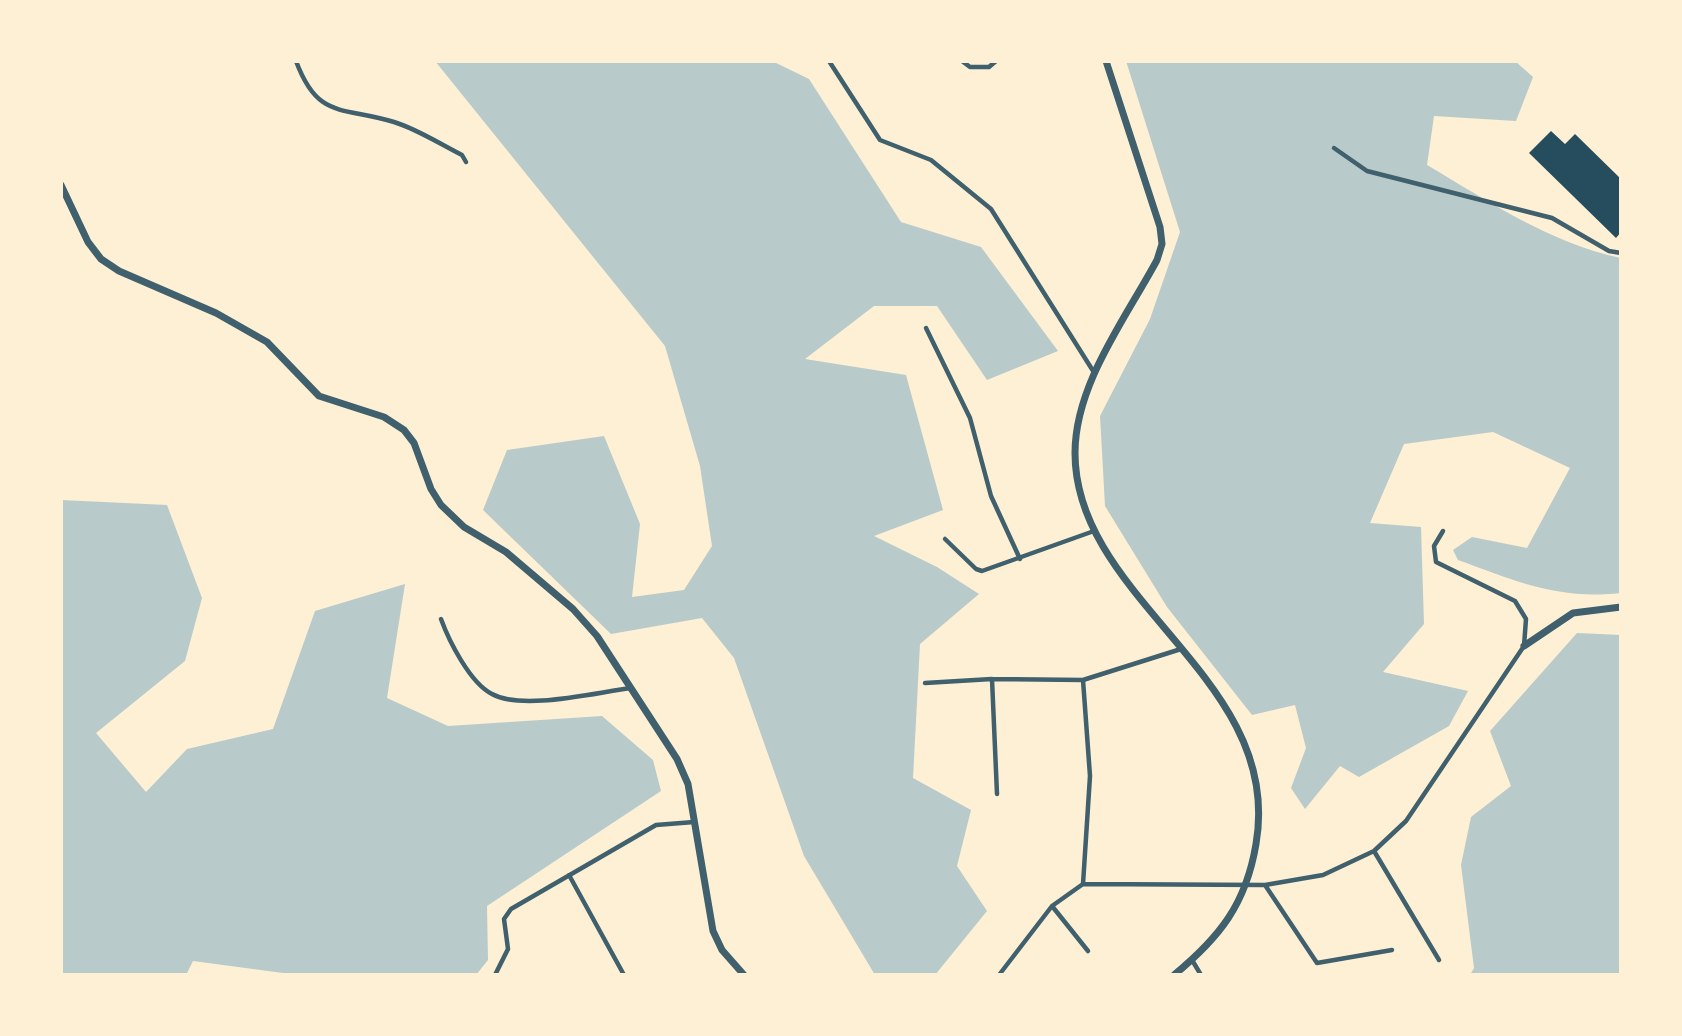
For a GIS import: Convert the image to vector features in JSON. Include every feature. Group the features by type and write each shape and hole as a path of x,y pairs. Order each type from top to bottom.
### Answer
{"street":[{"path":"1106,61 1160,227 1162,244 1157,260 1095,375 1079,418 1075,453 1079,486 1094,531 1230,712 1248,751 1259,788 1260,825 1248,884 1227,920 1192,960 1174,975"},
{"path":"61,185 88,242 101,258 119,271 184,298 267,342 319,396 384,417 404,430 414,443 431,489 441,505 464,527 506,552 573,609 597,636 677,759 688,784 713,931 722,950 744,975"},
{"path":"1524,646 1573,613 1621,607"}],"lane":[{"path":"296,61 309,92 324,105 396,122 462,155 466,162"},
{"path":"830,61 880,140 931,160 991,209 1095,375"},
{"path":"962,61 970,67 989,67 996,61"},
{"path":"1334,148 1367,171 1552,218 1609,251 1621,253"},
{"path":"926,328 970,418 991,496 1020,559"},
{"path":"945,539 976,569 982,571 1094,531"},
{"path":"999,975 1052,906 1083,884 1265,885 1323,875 1374,851 1406,821 1524,646 1526,619 1515,601 1436,562 1434,546 1443,531"},
{"path":"441,619 460,659 488,693 499,698 525,701 633,688"},
{"path":"925,683 992,679 1083,680 1181,649"},
{"path":"992,679 997,794"},
{"path":"1083,680 1090,776 1083,884"},
{"path":"495,975 508,948 504,919 507,913 656,825 695,821"},
{"path":"1374,851 1439,960"},
{"path":"569,875 624,975"},
{"path":"1265,885 1317,963 1392,950"},
{"path":"1052,906 1088,951"},
{"path":"1192,960 1201,975"}],"shaded area":[{"path":"435,61 772,61 809,79 901,222 981,247 1058,351 987,380 937,306 874,306 805,359 906,375 943,510 874,536 937,567 979,594 920,644 913,778 971,810 957,866 987,911 935,975 875,975 804,856 734,658 702,618 611,634 483,510 507,450 604,436 640,524 632,597 684,590 712,546 700,466 665,346"},
{"path":"1126,61 1515,61 1533,77 1516,121 1434,116 1427,165 1496,206 1545,231 1569,242 1621,258 1621,593 1577,594 1537,587 1458,560 1453,550 1472,537 1527,548 1570,468 1493,432 1404,444 1370,523 1421,527 1424,624 1383,672 1468,691 1449,726 1359,777 1340,766 1305,809 1291,788 1306,748 1295,705 1252,715 1167,607 1105,506 1100,416 1150,319 1180,232"},
{"path":"61,500 167,505 202,598 185,661 96,733 146,792 187,749 273,729 315,611 405,584 387,698 448,726 602,716 653,760 661,791 487,906 488,960 476,975 298,975 193,961 186,975 61,975"},
{"path":"1577,633 1621,635 1621,975 1470,975 1474,968 1461,865 1471,817 1511,786 1490,731"}],"building":[{"path":"1551,131 1565,144 1575,134 1621,179 1621,232 1616,238 1529,153"}]}
